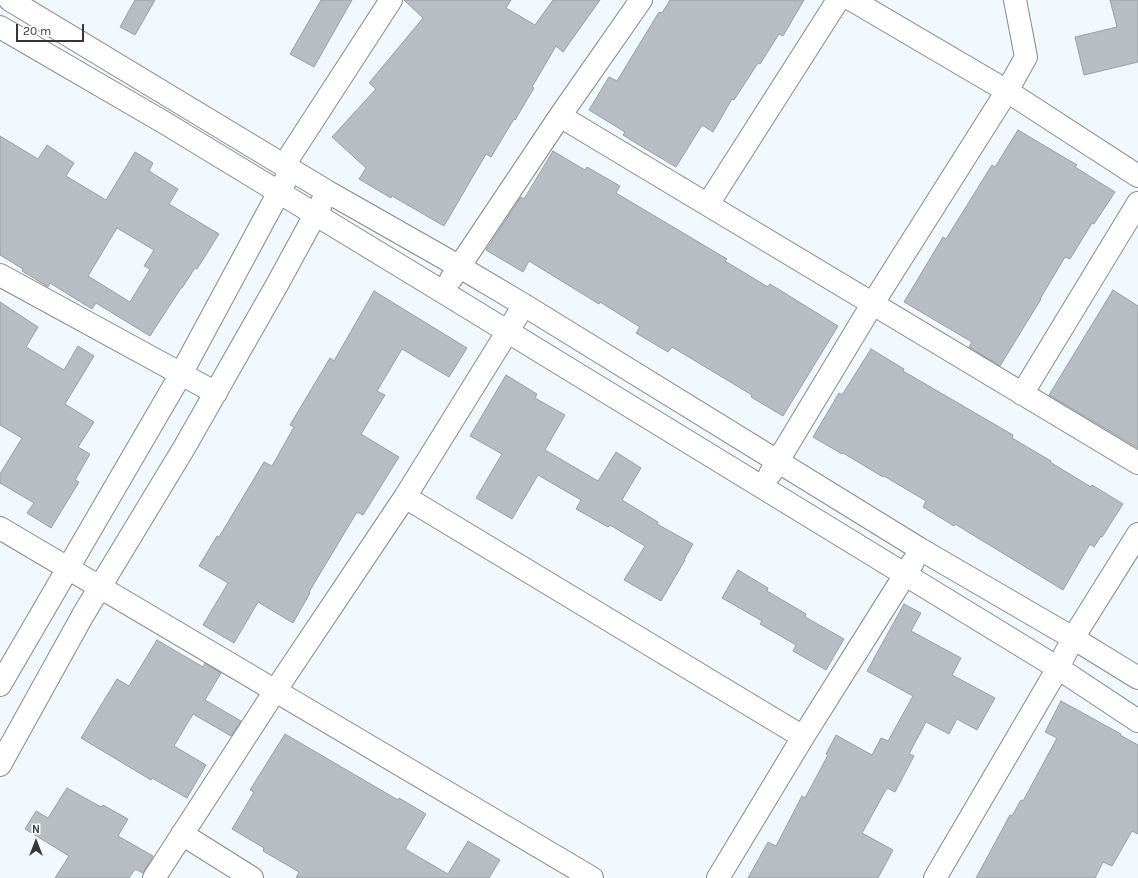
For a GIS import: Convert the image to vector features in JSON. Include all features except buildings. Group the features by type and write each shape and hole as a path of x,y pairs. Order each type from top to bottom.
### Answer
{"street":[{"path":"10,0 328,192 460,266 920,549 1138,678"},
{"path":"0,685 181,374 279,193 288,167 391,0"},
{"path":"443,292 560,116 641,0"},
{"path":"708,204 838,0"},
{"path":"852,0 1007,91 1138,176"},
{"path":"762,487 873,303 1007,91 1026,57 1015,0"},
{"path":"0,27 165,123 443,292 1058,668 1138,721"},
{"path":"560,116 1138,463"},
{"path":"1,762 83,615 216,393 328,192"},
{"path":"1022,394 1138,203"},
{"path":"0,275 216,393"},
{"path":"154,878 275,691 405,497 524,305"},
{"path":"405,497 804,737"},
{"path":"0,528 101,586 275,691 592,878"},
{"path":"935,878 1058,668 1072,638 1138,534"},
{"path":"718,878 920,549"},
{"path":"182,834 252,878"}]}
